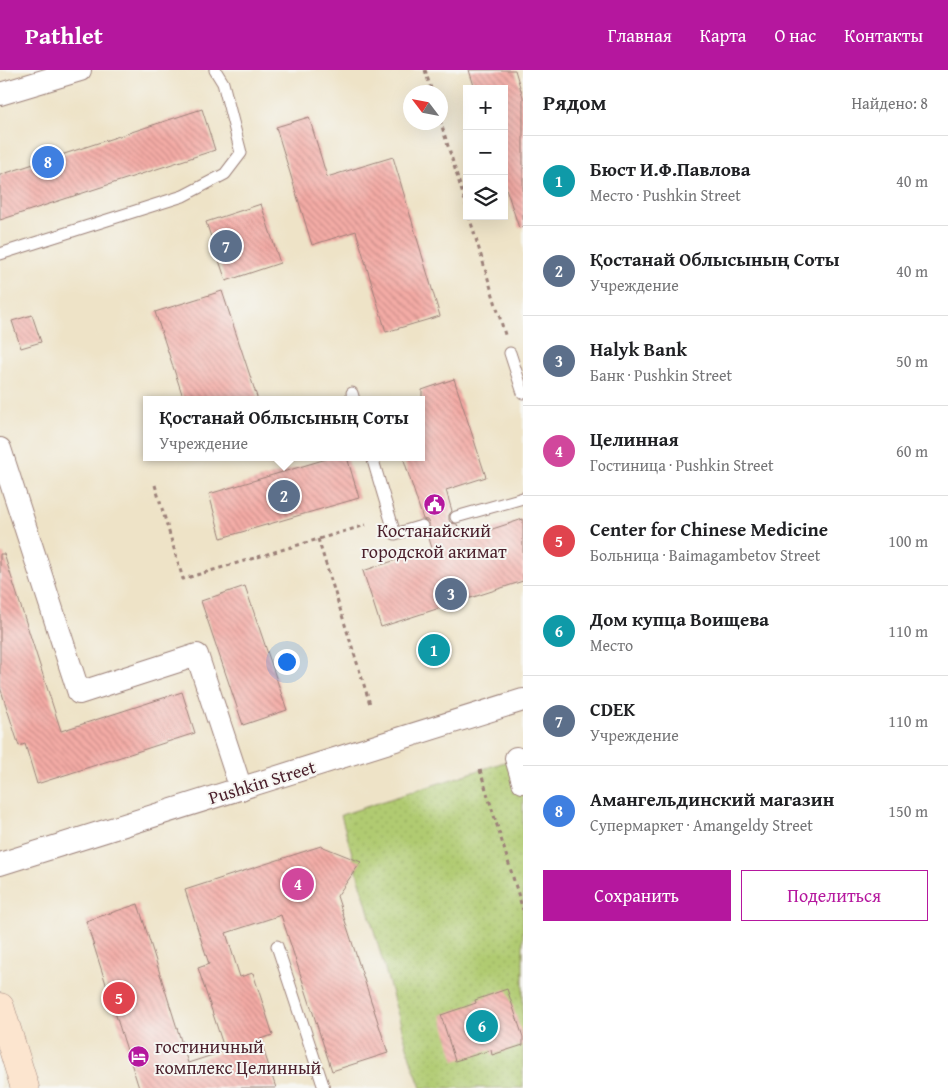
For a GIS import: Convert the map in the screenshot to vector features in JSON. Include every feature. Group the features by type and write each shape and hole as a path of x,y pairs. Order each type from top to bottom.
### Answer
{"main road":[{"path":"0,1007 25,1088"}],"street":[{"path":"0,94 80,70"},
{"path":"0,449 79,693 198,655 241,789"},
{"name":"Pushkin Street","path":"0,864 523,700"},
{"path":"516,758 523,782"}],"lane":[{"path":"0,254 182,196 225,174 241,153 223,83 215,70"},
{"path":"510,353 523,393"},
{"path":"373,461 395,534 422,526"},
{"path":"456,517 523,498"},
{"path":"278,946 324,1088"}],"path":[{"path":"425,70 430,85"},
{"path":"443,130 463,195"},
{"path":"470,220 510,353"},
{"path":"155,485 183,579 366,525"},
{"path":"318,539 370,704"},
{"path":"480,770 523,910"}],"green space":[{"path":"523,756 523,1088 421,1088 412,1064 341,815"}],"building":[{"path":"469,70 515,70 523,97 523,227 519,228 508,194 508,85 474,85"},
{"path":"202,109 215,150 0,220 0,175"},
{"path":"309,117 327,177 393,157 440,316 386,332 356,231 312,245 276,127"},
{"path":"261,204 280,263 226,281 206,222"},
{"path":"222,291 257,396 183,396 155,312"},
{"path":"32,315 41,342 21,348 12,321"},
{"name":"Костанайский городской акимат","path":"454,379 486,477 446,490 452,511 449,515 449,520 451,523 457,524 462,539 523,519 523,581 381,627 363,571 432,548 427,532 429,523 423,519 404,461 425,461 425,396 422,396 422,390"},
{"path":"320,461 348,461 359,498 221,538 209,494"},
{"path":"0,554 4,554 61,731 182,692 195,733 37,784 25,744 19,746 0,687"},
{"path":"245,586 287,710 243,725 201,601"},
{"path":"321,846 361,862 337,896 388,1053 332,1071 281,915 226,933 240,977 253,973 273,1035 260,1039 276,1088 139,1088 86,921 138,904 188,1063 225,1051 198,968 209,964 185,890"},
{"path":"507,989 523,1037 523,1045 492,1055 491,1050 455,1061 441,1015 476,1003 475,1000"}],"place":[{"name":"Амангельдинский магазин","path":"48,162"},
{"name":"CDEK","path":"226,246"},
{"name":"Қостанай Облысының Соты","path":"284,496"},
{"name":"Костанайский городской акимат","path":"434,505"},
{"name":"Halyk Bank","path":"451,594"},
{"name":"Бюст И.Ф.Павлова","path":"434,650"},
{"name":"Целинная","path":"298,884"},
{"name":"Center for Chinese Medicine","path":"119,998"},
{"name":"Дом купца Воищева","path":"482,1026"},
{"name":"гостиничный комплекс Целинный","path":"139,1056"}]}
